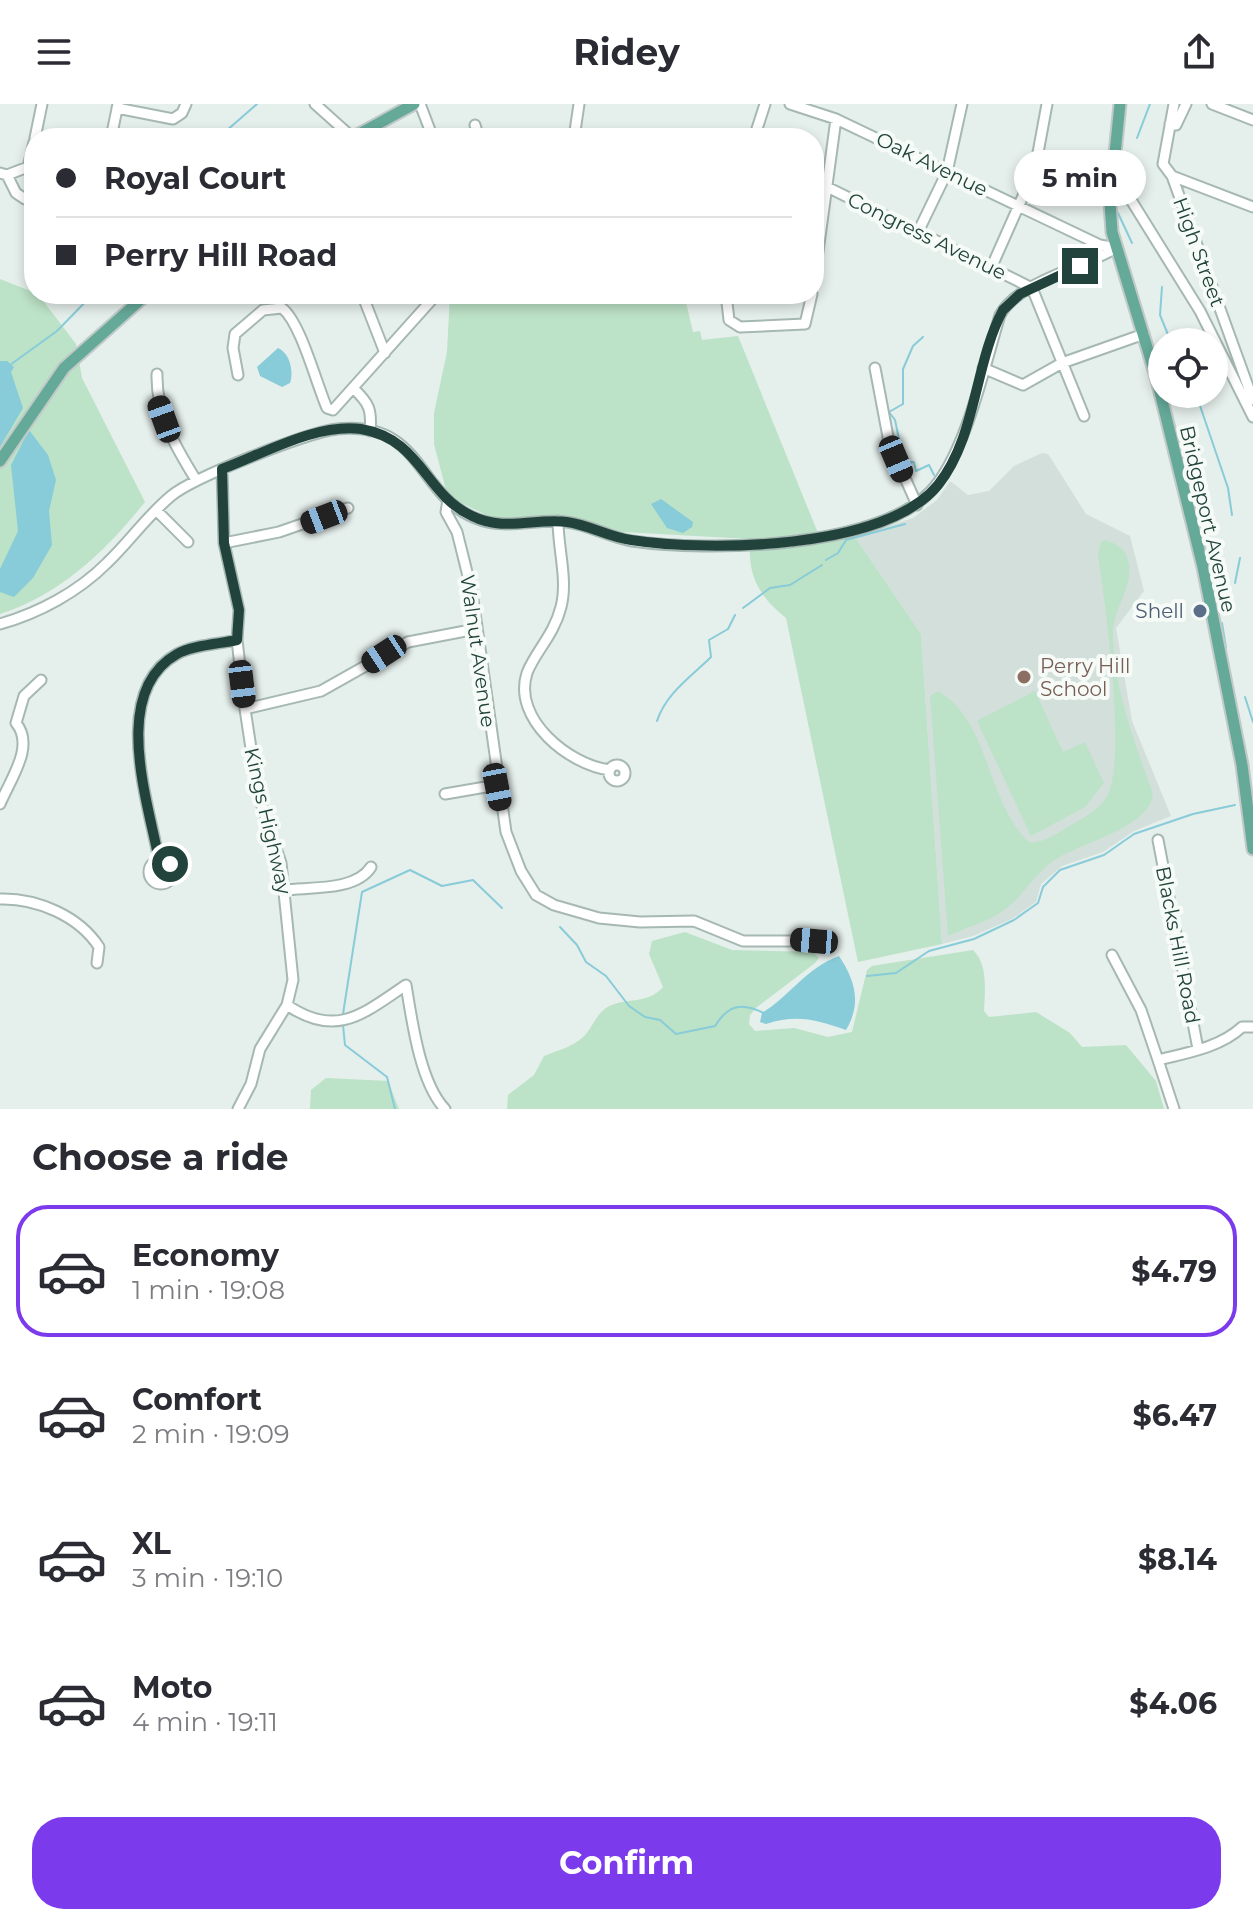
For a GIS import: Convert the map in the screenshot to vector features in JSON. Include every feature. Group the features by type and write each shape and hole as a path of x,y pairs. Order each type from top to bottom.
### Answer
{"main road":[{"path":"371,128 417,104"},
{"name":"Bridgeport Avenue","path":"1120,104 1110,211 1116,248 1144,334 1203,567 1248,766 1253,849"},
{"path":"0,461 64,368 136,304"}],"street":[{"path":"37,128 42,104"},
{"path":"113,128 117,106 171,120 180,116 186,104"},
{"path":"315,104 341,128"},
{"path":"417,104 428,128"},
{"path":"578,128 579,104"},
{"path":"757,128 765,104"},
{"name":"Oak Avenue","path":"790,104 836,119 1100,245 1116,248"},
{"path":"918,232 947,172 962,104"},
{"path":"992,266 1035,169 1047,104"},
{"name":"High Street","path":"1174,104 1163,164 1172,176 1253,400"},
{"path":"1170,124 1176,125 1186,104"},
{"path":"1212,104 1253,120"},
{"path":"824,209 836,119"},
{"path":"1113,171 1200,311 1253,417"},
{"path":"24,172 4,174 24,198"},
{"path":"1172,176 1253,207"},
{"name":"Congress Avenue","path":"827,187 1032,288"},
{"path":"0,624 33,612 79,587 104,566 156,510 196,480 320,433 352,428 370,431 407,449 448,500 468,515 494,524 558,521 639,541 774,544 877,524 917,505 938,484 951,464 1003,310 1012,299 1116,248"},
{"path":"1032,288 1084,416"},
{"path":"366,304 385,353"},
{"path":"238,375 233,348 235,334 263,310 282,308 292,319 327,408 333,410 428,304"},
{"path":"726,304 727,314 734,325 801,326 807,321 810,304"},
{"path":"983,368 1023,385 1062,363 1144,334"},
{"path":"875,368 889,442 917,505"},
{"path":"157,374 158,403 170,435 196,480"},
{"path":"354,389 369,404 372,414 370,431"},
{"name":"Kings Highway","path":"222,469 224,543 239,610 237,640 245,709 258,794 281,863 285,890 293,980 287,1005"},
{"name":"Walnut Avenue","path":"448,500 445,510 462,550 476,629 506,832 521,871 536,895 599,918 640,922 694,921 743,941 814,941"},
{"path":"224,543 300,527 348,508"},
{"path":"156,510 188,542"},
{"path":"558,521 563,577 561,606 548,640 526,676 531,716 538,728 575,759 610,770"},
{"path":"245,709 321,691 408,642 476,629"},
{"path":"159,860 139,753 138,718 148,681 177,654 237,640"},
{"path":"0,804 13,769 26,749 25,734 16,723 24,696 41,680"},
{"path":"445,794 497,785"},
{"name":"Blacks Hill Road","path":"1158,840 1198,1049"},
{"path":"285,890 349,883 362,878 371,867"},
{"path":"0,899 21,898 79,922 99,947 97,963"},
{"path":"1112,955 1141,1010 1174,1109"},
{"path":"238,1109 251,1084 260,1049 287,1005 303,1016 351,1022 406,985 428,1080 435,1098 445,1109"},
{"name":"Blacks Hill Road","path":"1158,1060 1235,1035 1242,1027 1253,1027"}],"shaded area":[{"name":"Perry Hill School","path":"1042,453 1048,454 1086,514 1130,536 1144,591 1116,628 1132,721 1171,816 1134,831 1103,852 1062,866 1041,884 1036,902 1012,919 973,936 942,944 921,634 855,537 913,518 937,500 950,481 968,495 989,491 1014,466"}],"green space":[{"path":"0,279 24,288 24,304 46,304 76,344 82,378 145,502 98,554 62,583 0,614"},
{"path":"449,304 686,304 693,332 700,331 702,340 738,336 822,543 855,537 921,634 942,944 858,962 786,618 768,601 756,583 750,539 623,532 567,515 495,519 459,502 446,490 434,444 434,413 447,352"},
{"path":"1105,540 1121,548 1129,565 1128,582 1114,622 1114,651 1126,713 1153,794 1149,806 1126,826 1053,861 1000,913 948,936 930,696 938,691 969,722 1004,806 1029,842 1049,838 1099,807 1106,798 1112,780 1115,752 1113,681 1098,556 1101,542"},
{"path":"1035,691 1063,752 1085,742 1104,783 1085,807 1031,836 977,721"},
{"path":"685,932 732,950 813,952 819,958 815,963 757,1007 750,1015 749,1024 755,1031 794,1028 828,1037 852,1032 867,970 872,966 973,950 983,970 984,1011 989,1017 1036,1012 1070,1033 1082,1047 1126,1045 1156,1081 1164,1109 507,1109 508,1095 534,1075 544,1056 578,1041 606,1008 657,993 663,987 649,954 652,941"},
{"path":"326,1078 388,1081 399,1109 310,1109 311,1090"}],"water":[{"path":"278,348 286,354 291,368 290,383 282,387 260,376 257,367"},
{"path":"0,361 7,361 14,367 11,372 23,408 0,447"},
{"path":"29,430 48,455 56,480 49,511 52,545 33,578 14,597 0,592 0,569 18,531 11,465"},
{"path":"661,499 693,522 692,527 683,533 667,528 651,504"},
{"path":"839,956 849,974 855,1001 846,1030 806,1020 760,1022 762,1013 807,975"}],"waterway":[{"path":"229,128 257,104"},
{"path":"1137,138 1150,104"},
{"path":"1118,213 1132,243"},
{"path":"1162,287 1160,315 1165,328"},
{"path":"10,365 57,331 83,304"},
{"path":"923,337 913,346 903,369 903,404 889,412 895,420 904,463 914,462 916,471 929,465 934,475"},
{"path":"1201,408 1228,488 1232,515"},
{"path":"826,560 838,553 846,540 905,524"},
{"path":"1235,583 1240,558"},
{"path":"743,608 770,588 790,585 822,565"},
{"path":"657,721 673,693 711,657 709,640 728,629 735,615"},
{"path":"1222,623 1226,648"},
{"path":"1245,697 1253,722"},
{"path":"867,976 896,973 929,951 974,939 1014,920 1038,903 1043,887 1060,870 1104,855 1134,834 1193,814 1235,805"},
{"path":"343,1014 362,892 410,870 442,886 473,880 502,908"},
{"path":"560,927 577,945 586,962 606,976 629,1006 645,1017 660,1020 676,1034 715,1026 725,1014 736,1008 748,1007 764,1013"},
{"path":"343,1025 345,1045 387,1077 395,1109"}],"place":[{"name":"Shell","path":"1200,611"},
{"name":"Perry Hill School","path":"1024,677"}],"route":[{"path":"170,864 159,860 139,753 138,718 148,681 177,654 237,640 239,610 224,543 226,516 222,469 320,433 352,428 383,435 407,449 448,500 468,515 494,524 515,526 558,521 579,524 621,539 741,545 795,542 853,530 887,521 917,505 932,491 956,452 1003,310 1020,294 1080,266"}]}
